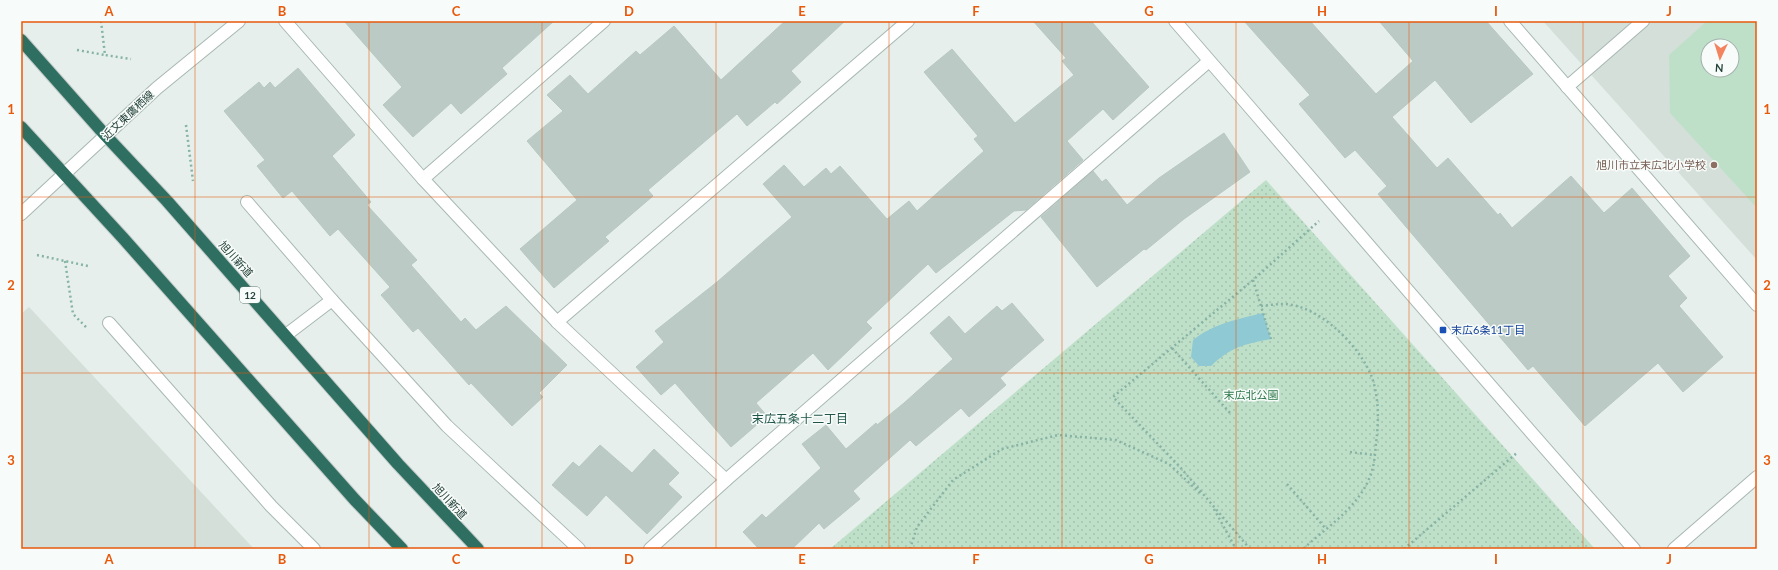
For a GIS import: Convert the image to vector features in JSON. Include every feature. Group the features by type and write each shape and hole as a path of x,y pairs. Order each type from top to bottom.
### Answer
{"highway":[{"name":"旭川新道","path":"21,40 106,136 167,201 398,464 478,549"},
{"path":"21,127 123,238 288,427 354,500 402,549"}],"street":[{"name":"近文東鷹栖線","path":"21,214 157,88 239,21"},
{"path":"286,21 423,179 557,322 726,480"},
{"path":"423,179 604,21"},
{"path":"557,322 908,21"},
{"path":"1175,21 1535,437 1634,549"},
{"path":"1510,21 1757,305"},
{"path":"1567,87 1643,21"},
{"path":"650,549 726,480 1210,61"},
{"path":"247,202 332,300 446,426 579,549"},
{"path":"286,335 332,300"},
{"path":"109,323 271,506 314,549"},
{"path":"1674,549 1757,477"}],"path":[{"path":"101,21 105,55"},
{"path":"77,50 131,59"},
{"path":"186,124 193,181"},
{"path":"1250,549 1212,504 1113,397 1253,280 1336,206"},
{"path":"37,255 88,266"},
{"path":"1253,280 1271,340"},
{"path":"1261,306 1286,304 1310,311 1331,324 1354,347 1371,375 1377,402 1378,427 1370,479 1356,502 1303,549"},
{"path":"1172,348 1230,413"},
{"path":"910,549 917,527 953,480 1002,449 1058,435 1116,440 1169,464 1212,504 1236,549"},
{"path":"1404,549 1535,437"},
{"path":"1350,452 1374,455"},
{"path":"1287,484 1326,529"}],"shaded area":[{"name":"旭川市立末広北小学校","path":"1543,21 1757,21 1757,260"},
{"path":"29,307 254,549 21,549 21,314"}],"green space":[{"path":"1707,21 1757,21 1757,208 1670,113 1669,55"},
{"name":"末広北公園","path":"1266,180 1595,549 830,549"}],"water":[{"path":"1263,313 1271,339 1238,347 1225,354 1211,366 1199,366 1191,357 1193,340 1201,334 1217,326"}],"building":[{"path":"344,21 554,21 502,68 507,74 461,114 451,103 413,137 383,105 402,87"},
{"path":"785,21 845,21 791,71 801,82 777,104 775,102 747,126 737,114 648,190 653,196 605,237 609,241 554,288 520,249 577,200 527,141 563,111 547,95 570,75 588,94 636,51 640,55 674,26 721,80"},
{"path":"1033,21 1091,21 1149,87 1113,120 1103,109 1067,141 1083,160 1026,210 1014,211 936,273 928,264 866,322 872,328 828,370 813,353 756,403 767,416 731,447 675,383 661,395 636,367 664,342 655,331 717,282 792,217 763,184 784,165 804,187 826,168 831,174 840,166 887,219 909,201 917,211 984,151 974,139 978,136 924,72 952,49 1015,123 1074,75 1062,61 1066,58"},
{"path":"1244,21 1310,21 1376,94 1413,61 1379,21 1486,21 1533,74 1471,123 1435,80 1392,117 1437,168 1448,158 1498,215 1500,213 1512,228 1571,176 1604,213 1632,188 1690,256 1668,276 1687,298 1679,306 1723,357 1683,392 1658,363 1585,426 1533,366 1528,370 1378,194 1387,186 1355,150 1345,158 1299,104 1310,95"},
{"path":"298,68 355,135 332,156 371,202 367,205 417,260 411,265 461,322 465,318 476,330 506,306 567,365 539,393 543,397 512,426 471,383 469,385 418,328 413,332 381,295 390,287 338,229 330,236 292,191 283,198 257,166 265,160 224,111 259,82 264,88 270,82 275,88"},
{"path":"1224,133 1250,172 1184,219 1146,250 1144,249 1097,287 1041,217 1093,171 1102,182 1106,179 1127,205 1159,178"},
{"path":"1012,303 1044,340 1000,378 1006,385 969,417 961,408 916,446 910,440 853,491 860,499 824,529 819,523 792,549 759,549 743,532 762,514 766,518 821,468 802,444 826,425 846,449 876,423 877,425 904,403 953,359 930,333 949,316 965,334 997,306 1002,311"},
{"path":"600,445 632,473 654,449 679,473 668,484 682,497 647,534 606,495 587,516 552,485 573,462 579,467"}],"place":[{"name":"旭川市立末広北小学校","path":"1714,165"},
{"name":"末広6条11丁目","path":"1443,330"}],"district":[{"name":"末広五条十二丁目","path":"800,419"}]}
